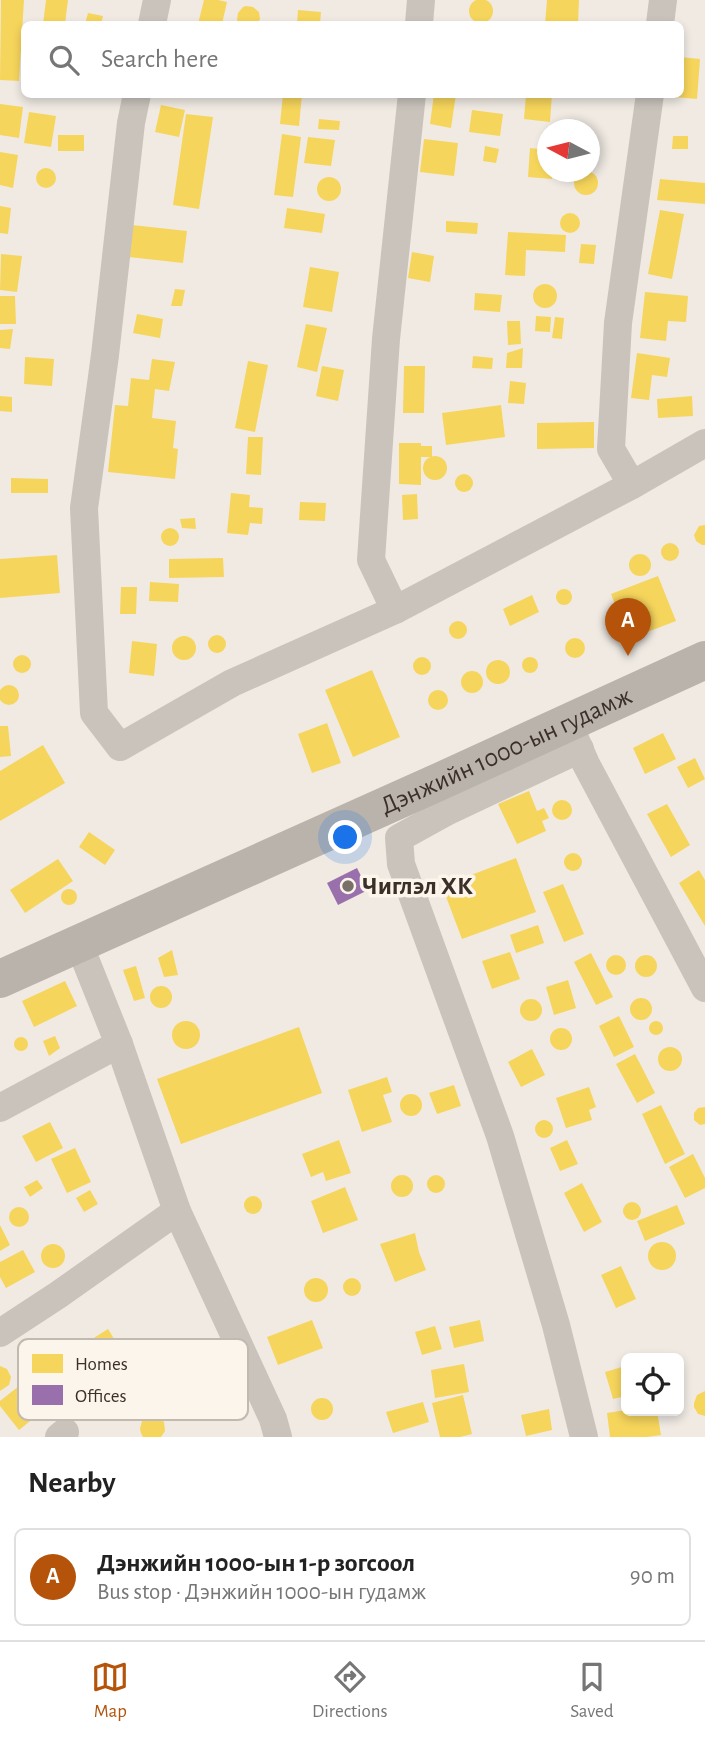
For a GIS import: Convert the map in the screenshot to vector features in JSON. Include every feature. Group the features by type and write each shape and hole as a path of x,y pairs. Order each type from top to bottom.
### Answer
{"main road":[{"name":"Дэнжийн 1000-ын гудамж","path":"0,979 430,786 573,735 705,660"}],"street":[{"path":"153,21 157,0"},
{"path":"419,21 421,0"},
{"path":"660,21 663,0"},
{"path":"136,98 84,508 94,713 120,747 232,683 395,610 632,485 705,443"},
{"path":"395,610 372,560 386,339 411,98"},
{"path":"632,485 611,449 618,323 649,98"},
{"path":"584,1437 556,1325 500,1136 401,864 399,838 459,805 573,735 705,988"},
{"path":"79,944 119,1044 177,1211 236,1339"},
{"path":"0,1108 119,1044"},
{"path":"0,1333 177,1211"},
{"path":"248,1365 273,1419 278,1437"}],"building: Homes":[{"path":"1,0 24,0 19,81 0,80"},
{"path":"46,0 68,0 65,21 43,21"},
{"path":"204,0 227,2 223,21 199,21"},
{"path":"486,0 492,6 490,20 472,20 469,11 472,2"},
{"path":"547,0 579,0 578,21 545,21"},
{"path":"243,7 253,7 259,12 259,21 238,21 238,13"},
{"path":"298,10 321,12 320,21 297,21"},
{"path":"88,13 103,16 102,21 86,21"},
{"path":"684,57 700,59 697,99 684,98"},
{"path":"283,98 302,98 299,126 280,124"},
{"path":"433,98 455,98 451,128 430,124"},
{"path":"526,98 552,98 550,119 524,119"},
{"path":"0,104 23,107 19,138 0,135"},
{"path":"161,105 185,110 179,137 155,132"},
{"path":"472,110 503,114 500,136 469,132"},
{"path":"29,112 56,116 51,147 24,143"},
{"path":"186,114 213,117 199,209 173,205"},
{"path":"319,119 340,121 339,130 318,129"},
{"path":"282,134 301,137 293,197 274,195"},
{"path":"58,135 84,135 84,151 58,151"},
{"path":"673,136 688,136 688,149 672,149"},
{"path":"308,137 335,140 331,166 304,163"},
{"path":"424,139 458,143 454,176 420,172"},
{"path":"485,146 499,149 496,163 483,161"},
{"path":"530,148 537,149 537,178 528,177"},
{"path":"0,152 18,155 13,188 0,185"},
{"path":"46,168 53,171 56,178 53,185 46,188 39,185 36,178 39,171"},
{"path":"329,177 337,181 341,189 337,197 329,201 321,197 317,189 321,181"},
{"path":"660,179 705,183 705,204 657,200"},
{"path":"574,182 598,182 595,192 586,195 577,192 574,183"},
{"path":"0,206 11,208 8,234 0,233"},
{"path":"287,208 325,214 322,233 284,228"},
{"path":"660,210 684,214 672,279 648,274"},
{"path":"570,213 577,216 580,223 577,230 570,233 563,230 560,223 563,216"},
{"path":"446,221 478,223 477,234 446,232"},
{"path":"132,225 187,231 183,263 129,257"},
{"path":"508,232 566,235 565,252 526,250 525,276 505,275"},
{"path":"581,244 596,245 594,264 579,263"},
{"path":"412,252 434,256 430,282 408,278"},
{"path":"1,254 22,256 17,292 0,290"},
{"path":"310,267 339,272 332,312 303,307"},
{"path":"545,284 554,287 557,296 554,305 545,308 536,305 533,296 536,287"},
{"path":"175,289 185,290 182,306 171,306"},
{"path":"645,292 688,296 686,322 668,321 666,341 640,338"},
{"path":"475,293 502,295 500,312 474,310"},
{"path":"0,296 15,296 16,324 0,324"},
{"path":"137,314 163,319 160,338 133,333"},
{"path":"536,316 551,317 550,332 535,331"},
{"path":"555,317 564,318 562,339 552,338"},
{"path":"507,321 520,321 521,344 508,345"},
{"path":"306,324 327,328 317,372 297,367"},
{"path":"13,329 10,349 0,348 0,330"},
{"path":"523,348 522,368 506,368 507,353"},
{"path":"637,353 670,358 667,377 652,375 649,400 631,398"},
{"path":"473,356 493,358 492,369 472,368"},
{"path":"25,357 54,359 52,386 24,384"},
{"path":"152,359 175,362 169,391 155,389 152,418 176,421 173,448 178,449 175,479 108,472 115,405 128,406 131,378 149,380"},
{"path":"248,361 268,365 255,432 235,428"},
{"path":"322,366 344,370 338,401 316,396"},
{"path":"404,366 425,366 424,413 403,413"},
{"path":"510,381 526,383 524,404 508,403"},
{"path":"0,396 12,397 12,412 0,411"},
{"path":"692,396 693,416 658,418 657,399"},
{"path":"501,405 505,437 446,445 442,413"},
{"path":"594,422 594,448 537,449 537,423"},
{"path":"248,437 263,437 261,475 246,474"},
{"path":"399,443 432,446 432,457 421,457 421,485 399,484"},
{"path":"435,456 443,460 447,468 443,476 435,480 427,476 423,468 427,460"},
{"path":"464,474 470,477 473,483 470,489 464,492 458,489 455,483 458,477"},
{"path":"11,478 48,479 48,493 11,493"},
{"path":"231,493 250,495 249,507 263,508 262,524 250,523 248,535 227,533"},
{"path":"417,494 418,519 403,520 402,495"},
{"path":"300,502 326,503 325,521 299,520"},
{"path":"195,518 196,529 182,528 180,519"},
{"path":"705,525 705,545 702,545 696,541 694,535 699,526"},
{"path":"166,528 174,528 179,537 177,544 166,546 161,541 161,533"},
{"path":"670,543 676,546 679,552 676,558 670,561 664,558 661,552 664,546"},
{"path":"640,554 650,561 651,565 644,575 640,576 630,569 629,565 636,555"},
{"path":"57,555 60,593 0,598 0,559"},
{"path":"223,558 224,577 169,578 169,559"},
{"path":"658,576 676,621 629,639 611,594"},
{"path":"150,582 179,584 178,602 149,601"},
{"path":"121,587 137,587 136,614 120,614"},
{"path":"561,589 567,589 572,597 570,603 561,605 556,600 556,594"},
{"path":"532,595 539,612 510,626 503,609"},
{"path":"454,621 462,621 467,630 465,637 454,639 449,634 449,626"},
{"path":"217,635 223,638 226,644 223,650 217,653 211,650 208,644 211,638"},
{"path":"184,636 192,640 196,648 192,656 184,660 176,656 172,648 176,640"},
{"path":"571,638 579,638 585,648 579,658 571,658 565,652 565,644"},
{"path":"132,641 157,644 154,676 129,673"},
{"path":"22,655 28,658 31,664 28,670 22,673 16,670 13,664 16,658"},
{"path":"422,657 428,660 431,666 428,672 422,675 416,672 413,666 416,660"},
{"path":"530,657 536,659 536,671 530,673 524,671 522,665 524,659"},
{"path":"498,660 507,663 510,672 507,681 498,684 489,681 486,672 489,663"},
{"path":"372,670 400,737 353,757 325,690"},
{"path":"472,671 480,674 483,682 480,690 472,693 464,690 461,682 464,674"},
{"path":"9,685 16,688 19,695 16,702 9,705 2,702 -1,695 2,688"},
{"path":"438,690 445,693 448,700 445,707 438,710 431,707 428,700 431,693"},
{"path":"327,723 341,763 312,773 298,734"},
{"path":"0,726 8,726 11,756 0,757"},
{"path":"663,733 676,759 645,774 633,748"},
{"path":"43,745 65,783 0,821 0,771"},
{"path":"695,758 705,779 688,788 677,767"},
{"path":"529,791 537,811 544,808 549,818 542,821 546,831 517,844 498,804"},
{"path":"562,800 569,803 572,810 569,817 562,820 555,817 552,810 555,803"},
{"path":"667,804 690,845 671,857 647,814"},
{"path":"89,832 115,850 105,865 79,847"},
{"path":"573,853 581,858 582,862 577,870 573,871 565,866 564,862 569,854"},
{"path":"516,858 536,912 462,939 442,886"},
{"path":"58,859 73,881 25,913 10,890"},
{"path":"699,870 705,880 705,926 679,883"},
{"path":"563,884 584,934 564,942 543,892"},
{"path":"66,889 72,889 77,897 75,903 66,905 61,900 61,894"},
{"path":"538,925 544,943 516,953 510,935"},
{"path":"172,950 178,975 164,977 158,958"},
{"path":"510,952 520,979 492,989 482,961"},
{"path":"591,953 613,997 596,1005 574,962"},
{"path":"616,955 623,958 626,965 623,972 616,975 609,972 606,965 609,958"},
{"path":"646,955 654,958 657,966 654,974 646,977 638,974 635,966 638,958"},
{"path":"136,966 145,998 134,1001 123,970"},
{"path":"568,980 576,1008 554,1015 546,987"},
{"path":"65,981 77,1006 34,1027 22,1001"},
{"path":"161,986 169,989 172,997 169,1005 161,1008 153,1005 150,997 153,989"},
{"path":"641,998 651,1005 652,1009 645,1019 641,1020 631,1013 630,1009 637,999"},
{"path":"531,999 539,1002 542,1010 539,1018 531,1021 523,1018 520,1010 523,1002"},
{"path":"619,1016 634,1047 614,1057 599,1026"},
{"path":"186,1021 196,1025 200,1035 196,1045 186,1049 176,1045 172,1035 176,1025"},
{"path":"653,1021 659,1021 663,1028 659,1035 653,1035 649,1031 649,1025"},
{"path":"299,1027 322,1093 181,1144 157,1079"},
{"path":"561,1028 569,1031 572,1039 569,1047 561,1050 553,1047 550,1039 553,1031"},
{"path":"55,1036 60,1048 49,1056 43,1041"},
{"path":"18,1037 24,1037 28,1044 24,1051 18,1051 14,1047 14,1041"},
{"path":"670,1047 679,1050 682,1059 679,1068 670,1071 661,1068 658,1059 661,1050"},
{"path":"532,1049 545,1075 521,1087 508,1062"},
{"path":"635,1054 655,1093 637,1103 616,1064"},
{"path":"387,1077 392,1092 383,1095 392,1122 362,1132 348,1090"},
{"path":"454,1085 461,1106 437,1114 429,1093"},
{"path":"589,1087 596,1107 589,1110 592,1120 566,1128 556,1098"},
{"path":"411,1094 419,1097 422,1105 419,1113 411,1116 403,1113 400,1105 403,1097"},
{"path":"661,1105 685,1154 665,1164 642,1114"},
{"path":"705,1107 705,1124 700,1125 694,1120 694,1113 698,1108"},
{"path":"540,1120 548,1120 553,1129 551,1136 540,1138 535,1133 535,1125"},
{"path":"50,1122 63,1148 36,1162 22,1136"},
{"path":"339,1140 351,1173 326,1181 323,1172 311,1177 302,1154"},
{"path":"567,1140 578,1164 560,1171 550,1148"},
{"path":"75,1148 91,1182 67,1193 51,1159"},
{"path":"693,1154 705,1178 705,1188 685,1198 669,1167"},
{"path":"398,1175 406,1175 413,1182 413,1190 406,1197 398,1197 391,1190 391,1182"},
{"path":"436,1175 442,1178 445,1184 442,1190 436,1193 430,1190 427,1184 430,1178"},
{"path":"37,1180 43,1188 30,1197 24,1187"},
{"path":"582,1183 602,1222 584,1232 564,1193"},
{"path":"345,1187 358,1220 323,1233 311,1201"},
{"path":"90,1190 98,1204 84,1212 76,1198"},
{"path":"253,1196 259,1199 262,1205 259,1211 253,1214 247,1211 244,1205 247,1199"},
{"path":"632,1202 638,1205 641,1211 638,1217 632,1220 626,1217 623,1211 626,1205"},
{"path":"677,1205 685,1224 645,1241 637,1221"},
{"path":"19,1207 26,1210 29,1217 26,1224 19,1227 12,1224 9,1217 12,1210"},
{"path":"0,1225 10,1245 0,1251"},
{"path":"415,1233 426,1270 395,1282 380,1244"},
{"path":"662,1242 672,1246 676,1256 672,1266 662,1270 652,1266 648,1256 652,1246"},
{"path":"53,1244 62,1247 65,1256 62,1265 53,1268 44,1265 41,1256 44,1247"},
{"path":"23,1250 35,1272 6,1288 0,1277 0,1262"},
{"path":"621,1266 636,1299 616,1308 601,1275"},
{"path":"316,1278 325,1281 328,1290 325,1299 316,1302 307,1299 304,1290 307,1281"},
{"path":"352,1278 358,1281 361,1287 358,1293 352,1296 346,1293 343,1287 346,1281"},
{"path":"312,1320 323,1348 278,1365 267,1337"},
{"path":"480,1320 484,1341 454,1348 449,1327"},
{"path":"435,1326 442,1349 422,1355 415,1332"},
{"path":"108,1329 114,1339 92,1339"},
{"path":"464,1364 469,1392 435,1398 431,1370"},
{"path":"0,1366 7,1369 11,1377 9,1385 0,1391"},
{"path":"621,1367 621,1397 613,1399 605,1372"},
{"path":"18,1387 18,1420 31,1420 19,1430 0,1406 0,1401"},
{"path":"705,1391 705,1416 698,1414 694,1403 697,1395"},
{"path":"463,1395 472,1434 440,1437 432,1403"},
{"path":"322,1398 330,1401 333,1409 330,1417 322,1420 314,1417 311,1409 314,1401"},
{"path":"423,1402 429,1422 393,1433 386,1412"},
{"path":"549,1409 552,1430 526,1436 521,1415"},
{"path":"621,1411 621,1416 658,1416 661,1435 610,1437 607,1413"},
{"path":"162,1420 165,1431 161,1437 143,1437 140,1429 142,1421"}],"building: Offices":[{"path":"357,868 368,890 338,905 327,883"}],"place":[{"name":"Дэнжийн 1000-ын 1-р зогсоол","path":"628,656"},
{"name":"Чиглэл ХК","path":"348,886"}]}
